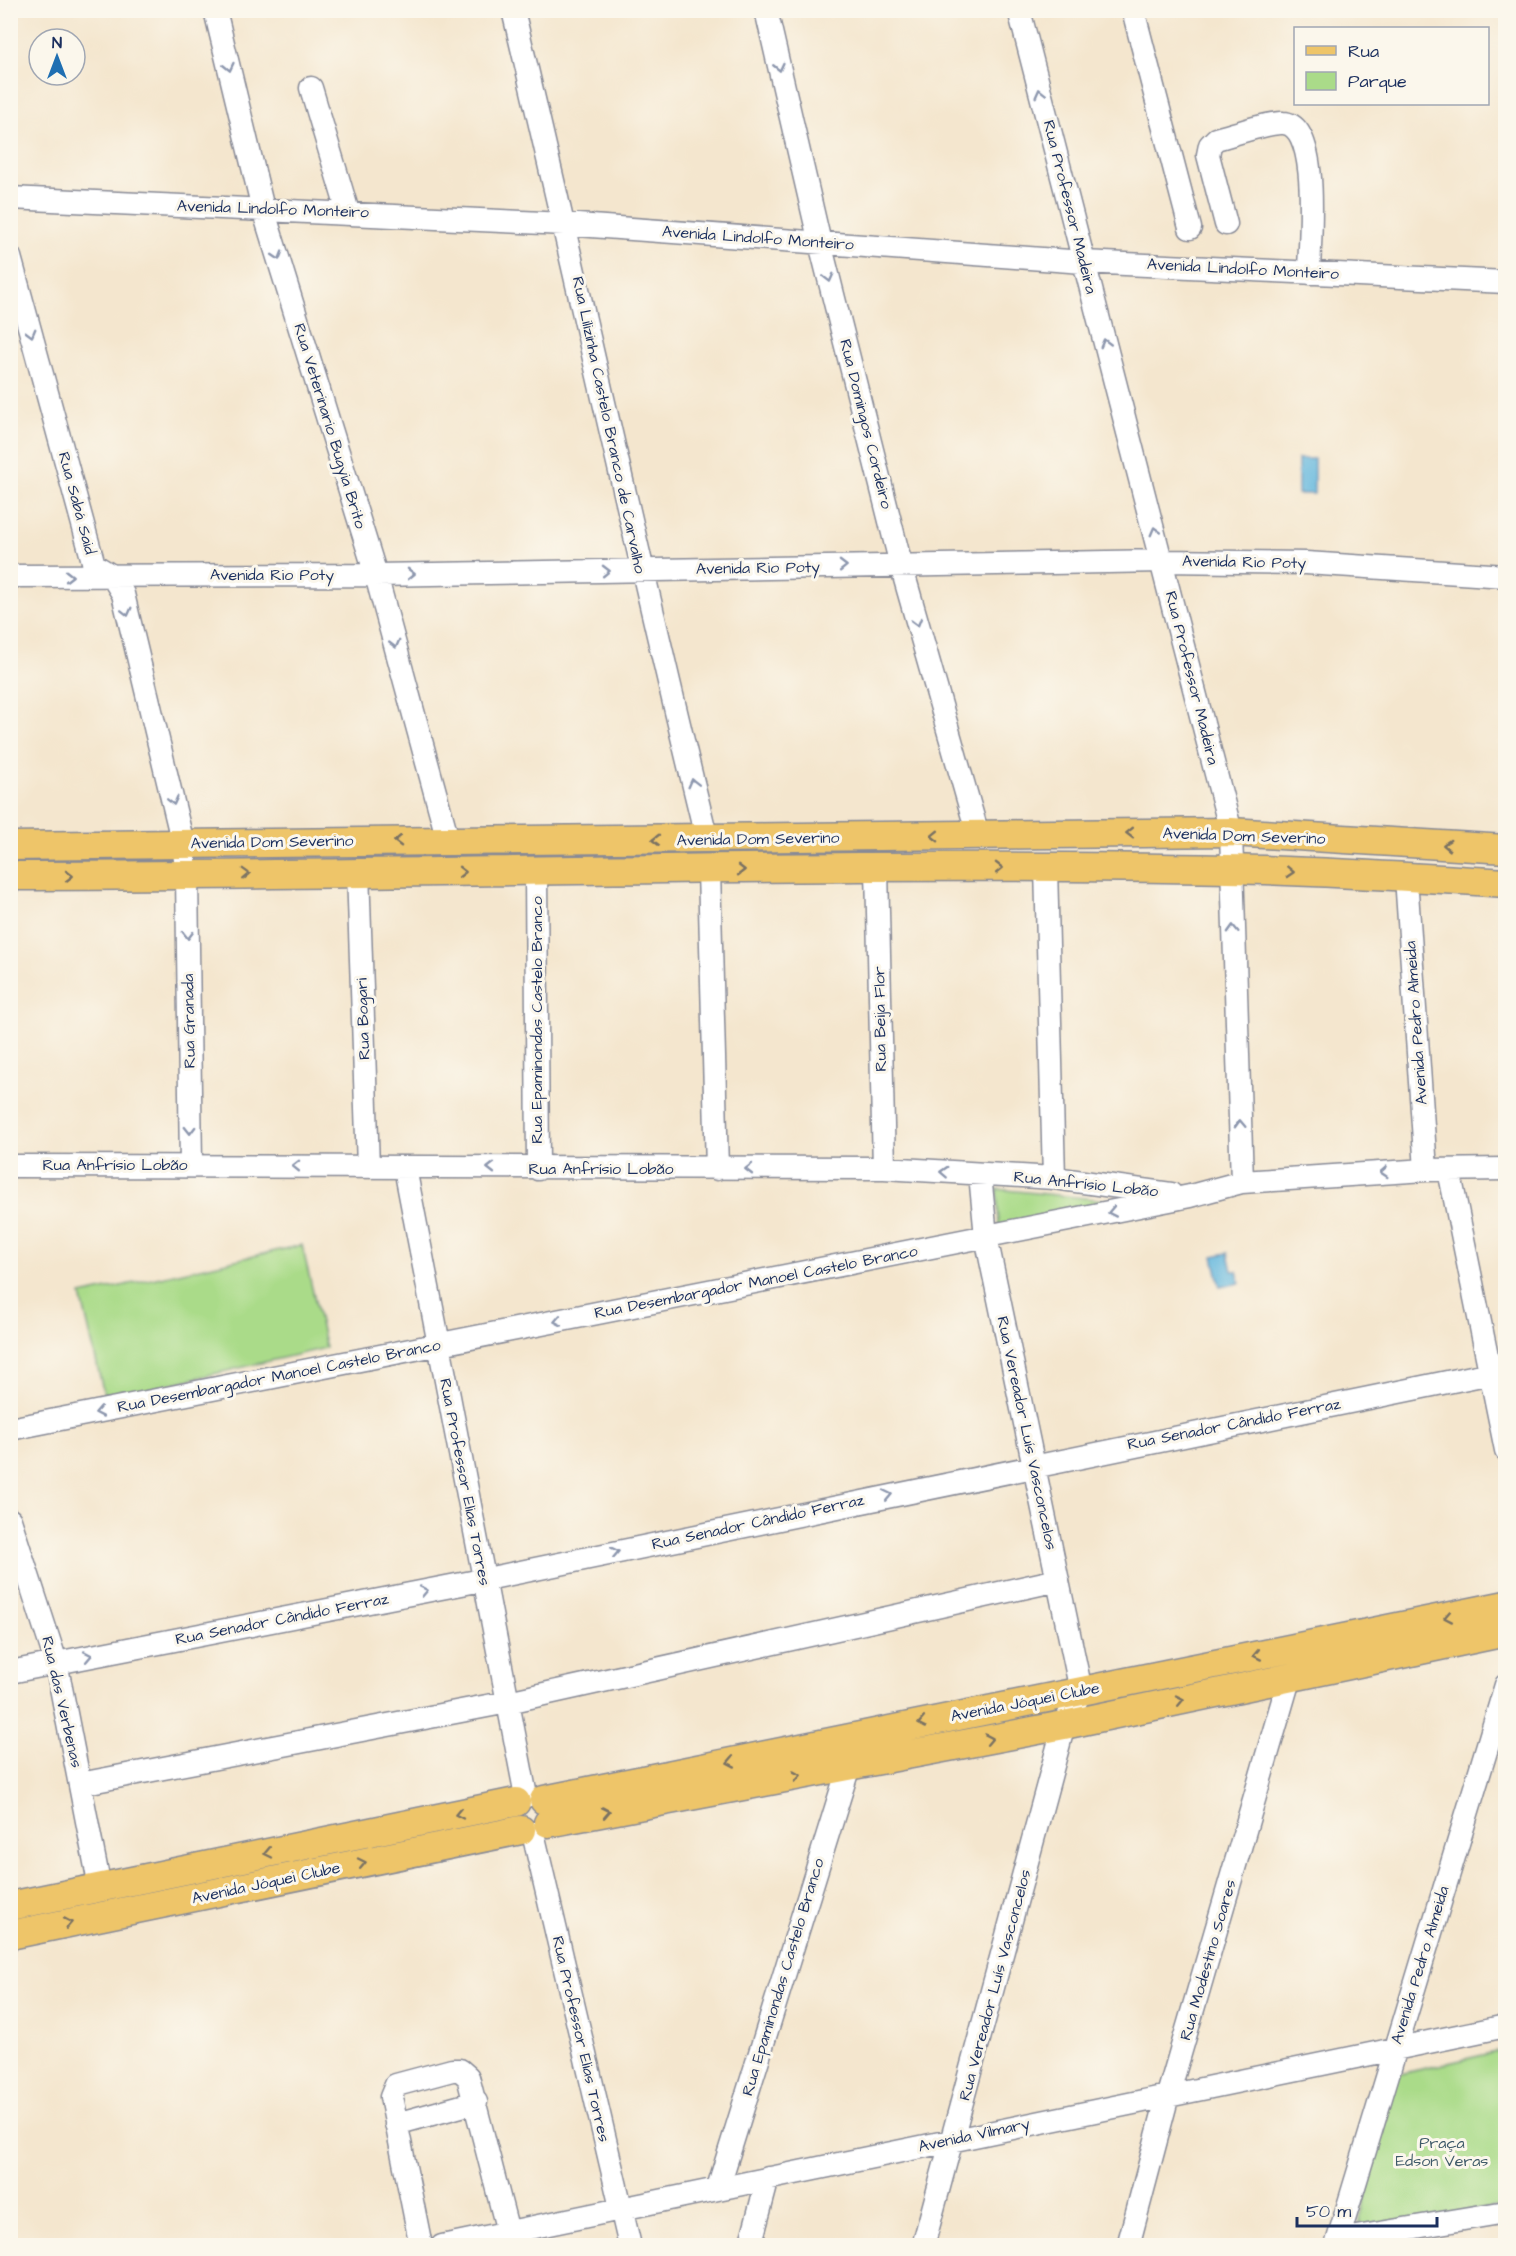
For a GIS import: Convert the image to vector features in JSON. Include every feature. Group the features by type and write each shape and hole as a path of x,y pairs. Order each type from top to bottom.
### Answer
{"main road":[{"name":"Avenida Dom Severino","path":"10,846 448,840 707,840 1231,832 1506,849"},
{"name":"Avenida Dom Severino","path":"10,876 187,876 358,871 536,872 1046,867 1231,869 1506,883"},
{"name":"Avenida Jóquei Clube","path":"10,1935 105,1916 532,1814 1082,1691 1506,1605"},
{"name":"Avenida Jóquei Clube","path":"10,1906 100,1888 532,1814 849,1766 1064,1725 1506,1632"},
{"path":"100,1888 105,1916"}],"street":[{"name":"Rua Veterinario Bugyia Brito","path":"215,10 263,209 376,575 448,840"},
{"name":"Rua Lilizinha Castelo Branco de Carvalho","path":"513,10 564,224 640,570 707,840"},
{"name":"Rua Domingos Cordeiro","path":"766,10 820,243 901,565 978,835"},
{"name":"Rua Professor Madeira","path":"1020,10 1231,832 1242,1182"},
{"path":"1132,10 1190,228"},
{"path":"311,88 348,212"},
{"path":"1226,224 1208,155 1210,145 1216,139 1284,123 1295,127 1302,134 1310,161 1309,273"},
{"name":"Avenida Lindolfo Monteiro","path":"10,198 348,212 564,224 1083,262 1506,282"},
{"name":"Rua Sabá Said","path":"10,257 94,565 112,576 123,594 183,844"},
{"name":"Avenida Rio Poty","path":"10,576 376,575 1163,561 1306,563 1506,576"},
{"name":"Rua Granada","path":"183,844 187,876 191,1165"},
{"path":"1046,867 1054,1178"},
{"name":"Rua Beija Flor","path":"877,869 884,1168"},
{"path":"710,870 717,1169"},
{"name":"Rua Bogari","path":"358,871 368,1167"},
{"name":"Rua Epaminondas Castelo Branco","path":"536,872 538,1169"},
{"name":"Avenida Pedro Almeida","path":"1406,877 1426,1170"},
{"name":"Rua Anfrísio Lobão","path":"10,1166 884,1168 1054,1178 1190,1196"},
{"name":"Rua Professor Elias Torres","path":"405,1168 508,1702 630,2246"},
{"name":"Rua Desembargador Manoel Castelo Branco","path":"10,1429 986,1237 1190,1196 1242,1182 1426,1170 1506,1169"},
{"path":"1449,1170 1498,1372 1506,1450"},
{"name":"Rua Vereador Luís Vasconcelos","path":"923,2246 954,2139 1064,1725 1082,1691 986,1237 980,1174"},
{"name":"Rua Senador Cândido Ferraz","path":"10,1672 484,1579 1498,1372"},
{"name":"Rua das Verbenas","path":"10,1520 56,1662 100,1888"},
{"path":"80,1784 508,1702 1058,1580"},
{"name":"Rua Modestino Soares","path":"1128,2246 1168,2095 1290,1676"},
{"name":"Avenida Pedro Almeida","path":"1337,2243 1393,2051 1506,1685"},
{"name":"Rua Epaminondas Castelo Branco","path":"718,2188 849,1766"},
{"name":"Avenida Vilmary","path":"442,2246 1506,2026"},
{"path":"421,2246 391,2097 396,2085 460,2070 468,2078 476,2102 508,2232"},
{"path":"396,2124 476,2102"},
{"path":"750,2246 768,2178"},
{"path":"1337,2243 1506,2212"}],"green space":[{"path":"997,1189 1124,1202 999,1226"},
{"path":"302,1245 326,1348 105,1399 81,1295"},
{"name":"Praça Edson Veras","path":"1505,2050 1505,2205 1357,2232 1396,2075"}],"water":[{"path":"1298,459 1314,459 1314,494 1298,494"},
{"path":"1228,1253 1232,1271 1237,1271 1240,1283 1220,1287 1213,1256"}]}
